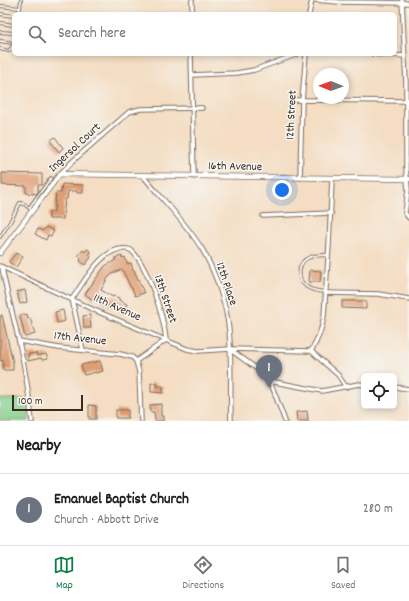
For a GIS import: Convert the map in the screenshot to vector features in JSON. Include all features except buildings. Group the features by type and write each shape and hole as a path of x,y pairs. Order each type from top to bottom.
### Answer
{"street":[{"path":"192,0 192,12"},
{"path":"309,12 312,0"},
{"path":"315,0 339,2 402,1 409,3"},
{"path":"402,1 407,42 408,190 406,213 409,218"},
{"path":"397,55 406,56"},
{"path":"191,56 194,177"},
{"path":"192,75 237,73 254,70 292,56"},
{"name":"12th Street","path":"300,178 302,100 306,56"},
{"path":"295,100 408,101"},
{"name":"Ingersol Court","path":"0,252 31,209 60,174 129,112 140,109 202,108"},
{"name":"16th Avenue","path":"60,174 408,179"},
{"name":"12th Place","path":"142,176 186,227 202,250 214,275 223,301 229,329 231,421"},
{"path":"311,351 319,338 323,327 329,255 332,179"},
{"path":"262,216 331,213"},
{"name":"13th Street","path":"72,299 95,267 106,255 115,249 126,248 131,250 138,258 150,283 160,309 166,340 136,360"},
{"path":"1,266 19,341 29,394 32,421"},
{"name":"11th Avenue","path":"1,266 72,299 187,349 198,351 230,349"},
{"path":"326,292 378,294 409,299"},
{"path":"72,299 83,350"},
{"name":"17th Avenue","path":"19,341 59,348 126,355 136,360"},
{"path":"230,349 311,351 334,371 346,387"},
{"path":"230,349 261,372 270,381 285,421"},
{"path":"136,360 139,372 141,421"},
{"path":"270,381 322,391 361,385"},
{"path":"397,388 409,389"}],"lane":[{"path":"20,12 21,0"},
{"path":"0,6 20,8"},
{"path":"0,14 12,16"},
{"path":"0,23 12,24"},
{"path":"0,32 12,34"},
{"path":"0,41 12,44"},
{"path":"0,49 9,50 12,46"},
{"path":"0,237 20,203 31,209 51,178"},
{"path":"326,292 315,291 302,283 299,277 299,268 303,261 309,257 329,255"}],"green space":[{"path":"0,399 27,399 29,421 0,421"}],"place":[{"name":"Emanuel Baptist Church","path":"269,388"}]}
